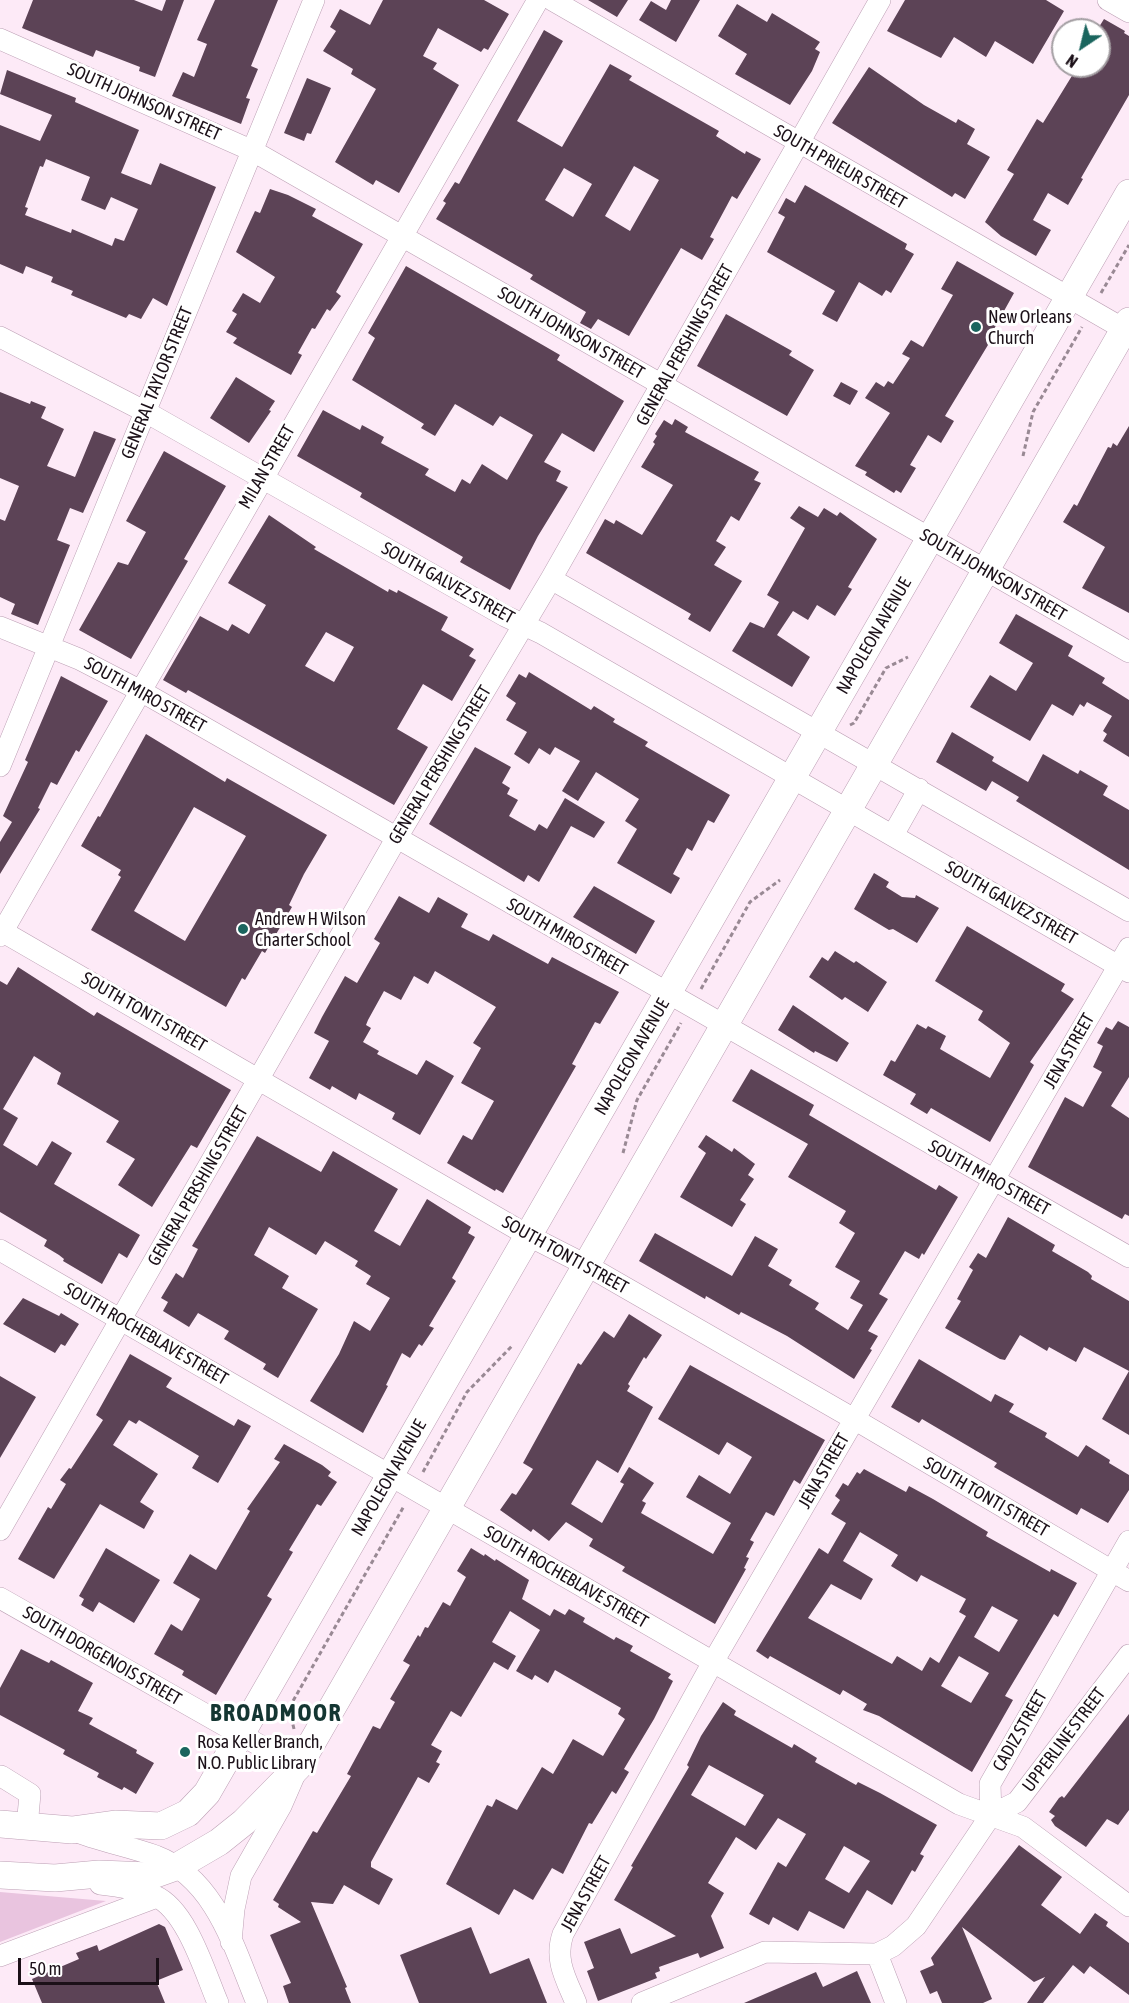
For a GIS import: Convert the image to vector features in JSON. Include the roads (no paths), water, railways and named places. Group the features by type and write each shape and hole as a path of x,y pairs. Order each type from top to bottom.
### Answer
{"main road":[{"name":"NAPOLEON AVENUE","path":"0,1824 72,1830 115,1824 161,1826 188,1813 207,1793 793,777 831,729 930,539 1080,304 1129,193"},
{"path":"0,1875 55,1878 99,1874 150,1876 177,1866 219,1842 244,1822 298,1767 874,763 1127,328"}],"street":[{"name":"GENERAL TAYLOR STREET","path":"0,766 314,0"},
{"name":"MILAN STREET","path":"1,933 261,477 538,0"},
{"name":"SOUTH PRIEUR STREET","path":"552,0 1080,304 1127,328"},
{"name":"GENERAL PERSHING STREET","path":"0,1530 396,839 551,579 880,0"},
{"path":"1108,0 1129,12"},
{"name":"SOUTH JOHNSON STREET","path":"0,39 253,151 1129,652"},
{"name":"SOUTH GALVEZ STREET","path":"0,337 146,412 893,835 1126,962"},
{"path":"551,579 831,729 874,763 1129,911"},
{"name":"SOUTH MIRO STREET","path":"0,627 49,646 139,690 993,1182 1129,1257"},
{"path":"893,835 919,789"},
{"name":"SOUTH TONTI STREET","path":"1,933 260,1078 529,1236 586,1266 854,1419 1120,1576"},
{"name":"JENA STREET","path":"576,2003 559,1962 558,1947 563,1934 713,1662 993,1182 1126,962"},
{"name":"SOUTH ROCHEBLAVE STREET","path":"0,1250 959,1804 1023,1827 1129,1906"},
{"name":"CADIZ STREET","path":"991,1815 990,1784 1120,1576 1129,1540"},
{"name":"SOUTH DORGENOIS STREET","path":"0,1598 298,1767"},
{"name":"UPPERLINE STREET","path":"991,1815 1017,1802 1129,1655"},
{"path":"231,1942 234,1909 242,1876 281,1806 298,1767"},
{"path":"0,1778 30,1794 27,1827"},
{"path":"642,2003 765,1952 877,1954 893,1946 916,1926 991,1815"},
{"path":"72,1830 99,1842 157,1856 177,1866 203,1889 231,1942 257,2003"},
{"path":"55,1878 119,1886 157,1897 171,1907 184,1925 218,2003"},
{"path":"0,1956 157,1897"},
{"path":"877,1954 896,2003"}],"place":[{"name":"New Orleans Church","path":"976,327"},
{"name":"Andrew H Wilson Charter School","path":"243,929"},
{"name":"Rosa Keller Branch, N.O. Public Library","path":"185,1752"}],"district":[{"name":"BROADMOOR","path":"276,1713"}]}
